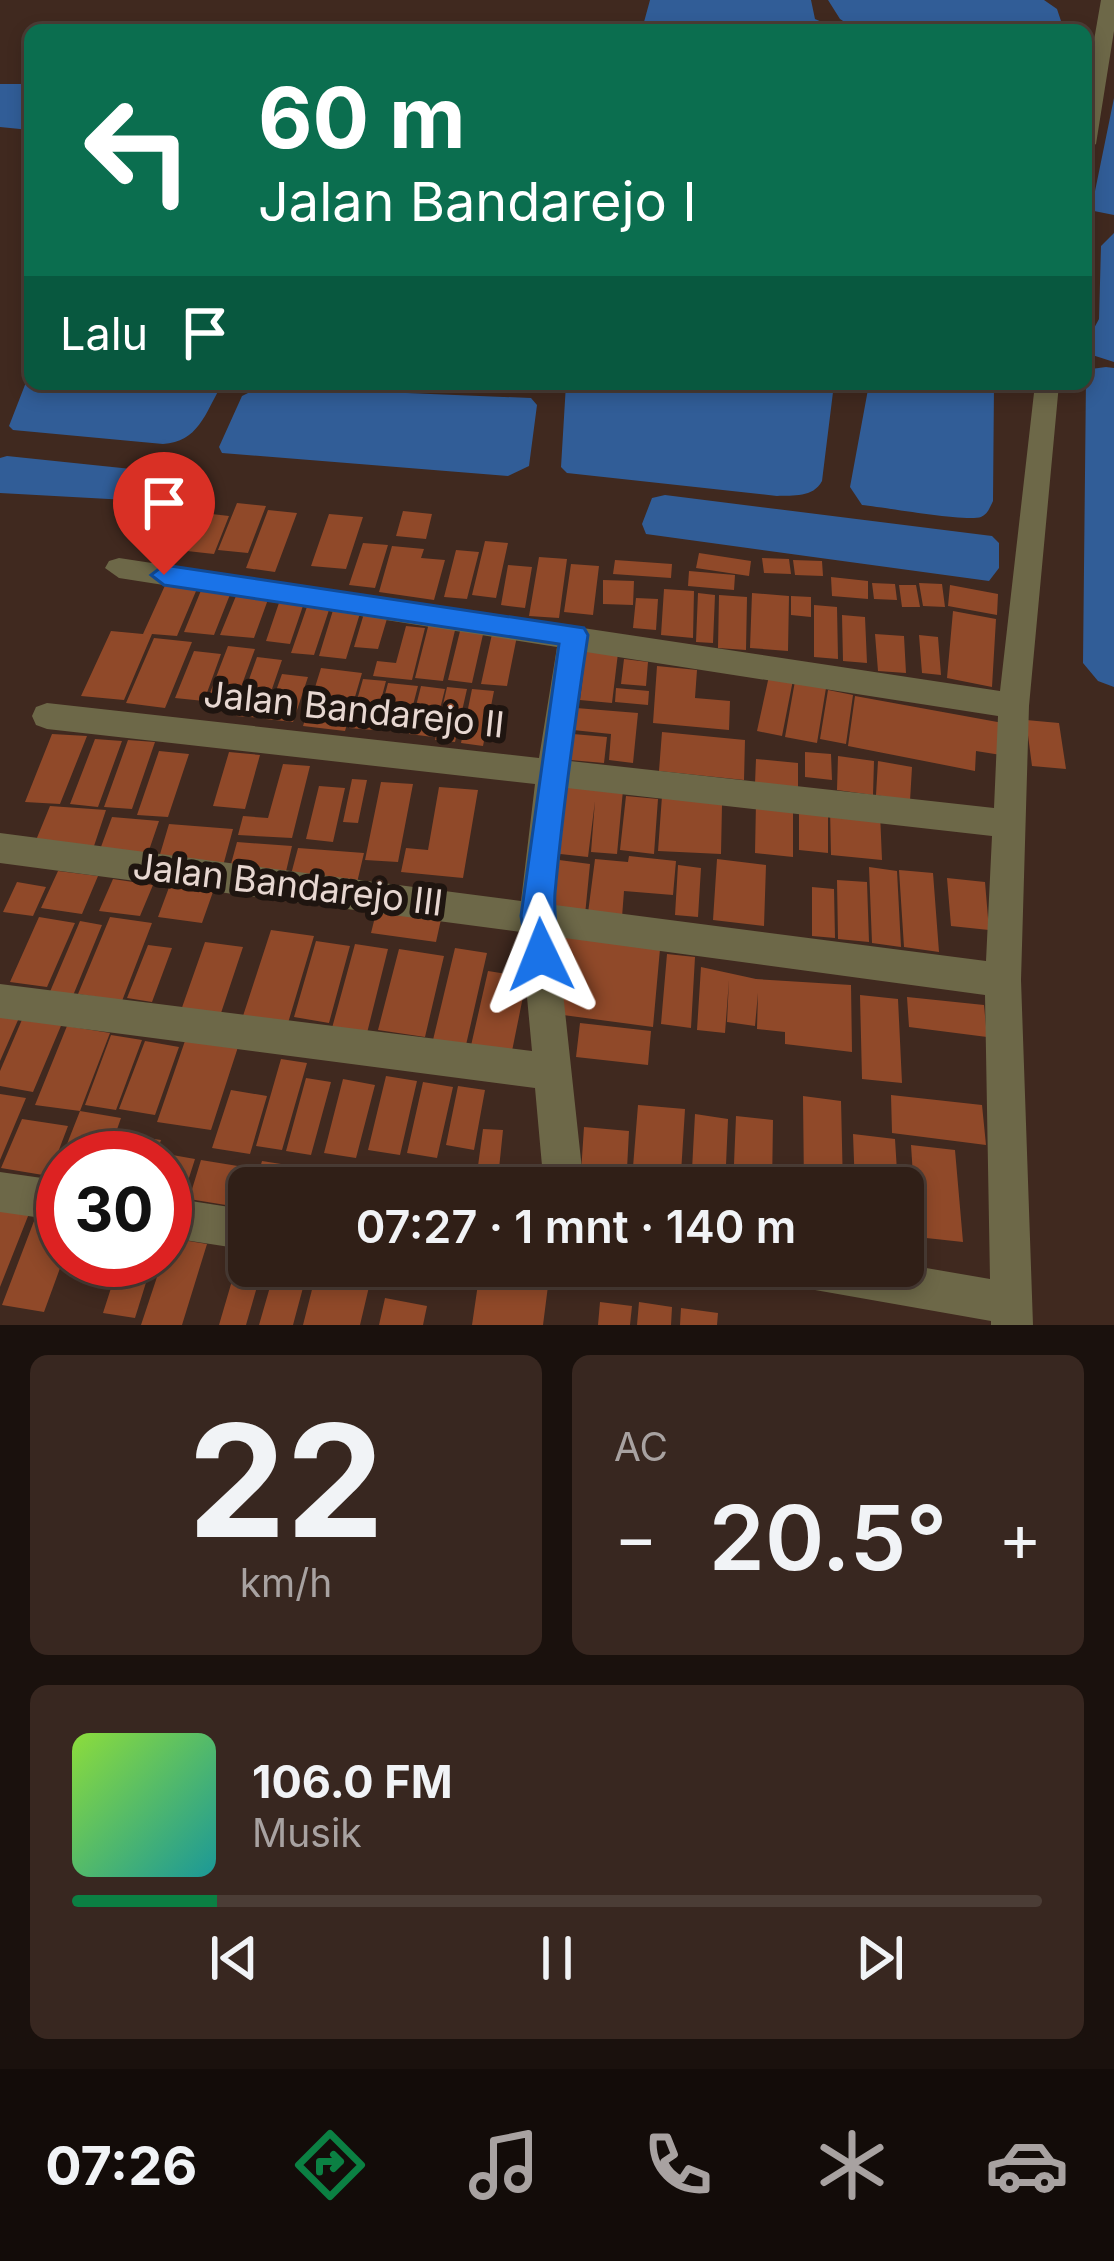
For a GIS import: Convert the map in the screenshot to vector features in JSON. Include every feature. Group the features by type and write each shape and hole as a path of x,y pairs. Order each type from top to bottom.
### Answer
{"street":[{"path":"1092,106 1109,0"},
{"path":"891,1287 1011,1314 1003,980 1009,824 1014,706 1047,390"},
{"path":"119,568 1014,706"},
{"path":"562,1167 537,916 574,635"},
{"name":"Jalan Bandarejo II","path":"47,716 1009,824"},
{"name":"Jalan Bandarejo III","path":"0,848 1003,980"},
{"path":"0,1001 553,1072"},
{"path":"0,1192 36,1197"},
{"path":"192,1221 228,1227"}],"water":[{"path":"650,0 811,0 815,19 826,24 640,24"},
{"path":"828,0 1044,0 1057,9 1062,24 848,24"},
{"path":"0,84 24,84 24,129 0,127"},
{"path":"1114,98 1114,215 1094,211 1093,201"},
{"path":"1114,233 1114,362 1092,355 1092,332 1099,319 1101,246"},
{"path":"1114,368 1114,687 1098,681 1083,663 1086,390 1092,390 1092,369"},
{"path":"24,387 219,390 193,432 175,442 9,426"},
{"path":"254,390 334,390 531,398 537,405 529,466 508,476 222,453 219,447 242,396"},
{"path":"566,390 833,390 822,481 808,493 777,496 567,473 561,467"},
{"path":"868,390 994,390 993,501 981,517 862,505 850,487"},
{"path":"0,458 141,470 133,498 127,500 0,493"},
{"path":"665,495 992,536 999,543 999,568 989,581 646,534 642,524 652,498"}],"building":[{"path":"176,496 206,498 178,560 148,557"},
{"path":"237,503 266,506 248,553 218,550"},
{"path":"268,510 297,513 275,572 246,568"},
{"path":"403,511 432,514 426,539 396,536"},
{"path":"203,513 229,516 214,554 187,551"},
{"path":"329,514 363,517 346,569 311,566"},
{"path":"485,541 508,543 496,598 472,595"},
{"path":"363,543 388,545 375,588 349,585"},
{"path":"392,546 424,549 421,558 445,560 434,600 379,592"},
{"path":"456,550 479,552 467,599 444,597"},
{"path":"699,553 751,561 749,576 696,568"},
{"path":"539,557 567,559 559,618 529,616"},
{"path":"762,558 789,559 791,574 764,573"},
{"path":"615,560 672,564 671,578 613,574"},
{"path":"793,560 822,561 823,576 795,575"},
{"path":"571,564 599,566 593,615 564,612"},
{"path":"508,565 532,567 525,608 501,605"},
{"path":"689,571 735,575 734,590 688,586"},
{"path":"831,577 868,581 868,599 832,596"},
{"path":"603,580 634,581 633,605 603,604"},
{"path":"167,581 199,584 177,636 152,634 124,700 81,696 111,631 143,634"},
{"path":"872,583 895,584 897,600 874,599"},
{"path":"919,583 942,584 945,607 923,606"},
{"path":"899,585 916,585 920,607 902,607"},
{"path":"950,585 998,594 997,615 948,606"},
{"path":"202,588 231,592 214,635 184,632"},
{"path":"664,589 694,591 693,638 661,635"},
{"path":"238,591 270,594 254,638 220,635"},
{"path":"698,593 715,595 713,643 696,642"},
{"path":"752,593 789,596 788,651 750,648"},
{"path":"719,595 747,597 746,650 718,648"},
{"path":"791,596 811,597 811,617 791,615"},
{"path":"281,597 305,600 290,644 266,641"},
{"path":"636,598 658,599 656,630 633,628"},
{"path":"309,601 331,604 314,655 291,653"},
{"path":"814,605 837,607 838,659 814,657"},
{"path":"334,607 361,610 346,659 319,656"},
{"path":"365,610 389,612 378,649 354,647"},
{"path":"953,611 996,619 992,687 947,678"},
{"path":"842,615 865,617 867,663 843,661"},
{"path":"429,623 456,626 443,681 415,678"},
{"path":"406,626 425,628 412,680 373,676 377,661 396,663"},
{"path":"461,627 484,630 472,683 448,680"},
{"path":"492,634 517,636 507,686 481,684"},
{"path":"875,634 904,636 906,673 878,671"},
{"path":"919,635 938,637 941,675 922,673"},
{"path":"154,638 192,642 165,708 126,703"},
{"path":"228,646 255,649 233,709 205,706"},
{"path":"586,650 618,653 612,703 580,700"},
{"path":"194,651 221,654 204,701 175,698"},
{"path":"257,657 282,660 262,718 236,716"},
{"path":"624,659 648,662 646,686 621,684"},
{"path":"657,666 697,670 695,698 730,701 729,730 653,723"},
{"path":"321,668 362,673 345,731 303,726"},
{"path":"282,674 308,677 293,722 266,719"},
{"path":"769,676 793,680 782,736 757,731"},
{"path":"363,679 386,681 373,730 349,728"},
{"path":"795,681 826,688 817,743 785,737"},
{"path":"388,683 418,686 406,732 376,729"},
{"path":"421,686 445,689 433,737 409,734"},
{"path":"447,687 467,689 455,742 435,740"},
{"path":"616,688 649,691 648,705 615,702"},
{"path":"472,689 494,691 483,746 461,743"},
{"path":"828,690 853,695 846,744 820,739"},
{"path":"855,696 1003,723 1001,755 976,751 975,771 848,746"},
{"path":"576,708 638,713 633,763 609,760 611,734 573,730"},
{"path":"1026,720 1059,723 1066,769 1032,766"},
{"path":"662,732 745,740 744,780 659,771"},
{"path":"52,734 87,736 60,804 25,802"},
{"path":"573,734 607,737 604,763 570,760"},
{"path":"95,739 122,741 98,807 70,804"},
{"path":"128,740 155,742 132,809 104,807"},
{"path":"159,751 189,754 168,817 137,815"},
{"path":"229,752 260,755 245,809 213,806"},
{"path":"805,752 831,754 832,780 805,777"},
{"path":"838,756 874,761 873,795 837,790"},
{"path":"756,759 798,763 798,788 755,784"},
{"path":"878,761 912,767 910,801 876,795"},
{"path":"283,764 310,766 292,838 238,835 243,816 268,818"},
{"path":"352,779 367,780 358,823 343,822"},
{"path":"381,782 413,784 398,862 365,860"},
{"path":"561,783 623,790 617,854 591,852 595,801 588,857 551,853"},
{"path":"319,786 345,788 333,842 306,839"},
{"path":"439,787 478,790 463,878 401,872 406,848 428,850"},
{"path":"626,796 658,799 654,854 620,850"},
{"path":"662,796 722,804 721,854 658,851"},
{"path":"756,802 793,806 793,857 755,853"},
{"path":"799,804 828,807 828,853 799,850"},
{"path":"50,806 106,810 91,855 32,850"},
{"path":"830,808 880,813 882,860 831,855"},
{"path":"112,817 159,821 146,859 98,855"},
{"path":"169,824 233,829 223,866 158,861"},
{"path":"237,842 292,846 284,880 228,875"},
{"path":"298,848 364,853 356,887 289,882"},
{"path":"629,856 676,861 673,895 624,891 622,917 588,913 595,859 628,862"},
{"path":"717,859 766,865 764,926 713,920"},
{"path":"559,860 590,864 585,915 551,912"},
{"path":"678,865 701,868 698,917 675,915"},
{"path":"869,867 897,871 901,947 872,943"},
{"path":"899,870 933,873 939,952 904,947"},
{"path":"58,871 98,876 82,914 41,908"},
{"path":"947,878 985,882 989,930 951,926"},
{"path":"113,879 153,885 140,916 99,911"},
{"path":"837,880 867,882 869,942 838,939"},
{"path":"17,882 46,887 33,916 3,912"},
{"path":"171,882 214,889 202,923 158,917"},
{"path":"812,887 834,889 835,938 812,936"},
{"path":"378,905 442,915 436,942 371,933"},
{"path":"39,917 75,923 47,987 10,982"},
{"path":"110,917 152,923 122,1001 78,994"},
{"path":"80,921 102,925 72,998 49,994"},
{"path":"271,930 314,936 288,1023 243,1016"},
{"path":"560,936 660,949 653,1027 548,1013"},
{"path":"316,941 350,946 329,1023 294,1017"},
{"path":"205,942 243,947 218,1022 179,1016"},
{"path":"355,944 388,949 367,1033 332,1028"},
{"path":"148,945 172,948 152,1002 127,998"},
{"path":"455,948 487,953 466,1045 433,1040"},
{"path":"399,949 444,956 425,1037 378,1030"},
{"path":"667,954 695,957 691,1028 661,1024"},
{"path":"701,967 756,979 851,985 852,1052 785,1044 785,1032 757,1029 758,993 755,1026 727,1022 729,980 725,1033 697,1030"},
{"path":"488,971 527,977 511,1056 470,1050"},
{"path":"860,995 898,999 902,1083 862,1079"},
{"path":"907,997 984,1005 987,1037 909,1027"},
{"path":"0,1007 22,1011 0,1061"},
{"path":"24,1015 63,1021 33,1092 0,1086 0,1071"},
{"path":"580,1023 651,1031 648,1065 576,1057"},
{"path":"67,1026 110,1033 80,1111 35,1105"},
{"path":"111,1035 142,1040 116,1110 85,1105"},
{"path":"186,1038 238,1047 211,1130 157,1122"},
{"path":"145,1041 179,1047 155,1115 119,1109"},
{"path":"281,1059 307,1063 282,1150 256,1146"},
{"path":"386,1076 417,1081 400,1155 368,1150"},
{"path":"306,1078 331,1082 311,1155 286,1151"},
{"path":"343,1079 375,1085 356,1158 324,1153"},
{"path":"423,1082 453,1087 437,1158 407,1153"},
{"path":"458,1086 485,1090 474,1150 446,1145"},
{"path":"231,1090 267,1096 250,1154 212,1148"},
{"path":"0,1094 26,1098 0,1160"},
{"path":"891,1095 982,1105 986,1145 892,1133"},
{"path":"803,1096 841,1101 843,1167 804,1167"},
{"path":"638,1105 685,1109 681,1167 633,1167"},
{"path":"80,1111 121,1118 116,1131 72,1131"},
{"path":"695,1114 728,1119 726,1167 692,1167"},
{"path":"736,1116 773,1120 772,1167 734,1167"},
{"path":"22,1119 68,1126 66,1131 36,1131 36,1174 1,1168"},
{"path":"584,1127 629,1131 627,1167 581,1167"},
{"path":"483,1129 503,1130 499,1167 478,1167"},
{"path":"853,1134 895,1139 897,1167 854,1167"},
{"path":"911,1145 955,1150 963,1242 924,1238 924,1167 912,1167"},
{"path":"201,1160 244,1167 228,1167 228,1205 192,1199"},
{"path":"262,1161 300,1167 260,1167"},
{"path":"0,1201 32,1206 0,1287"},
{"path":"36,1216 36,1287 53,1287 44,1312 2,1305"},
{"path":"192,1242 207,1244 182,1325 141,1325 154,1287 192,1287"},
{"path":"111,1287 145,1287 135,1318 103,1313"},
{"path":"230,1287 257,1287 246,1325 219,1325"},
{"path":"270,1287 303,1287 293,1325 259,1325"},
{"path":"313,1287 369,1287 360,1325 303,1325"},
{"path":"478,1287 548,1287 543,1325 472,1325"},
{"path":"385,1298 427,1306 423,1325 379,1325"},
{"path":"600,1302 632,1306 630,1325 598,1325"},
{"path":"639,1302 672,1307 671,1325 637,1325"},
{"path":"681,1308 718,1313 717,1325 680,1325"}],"route":[{"path":"164,575 574,635 537,916 541,955"}]}
